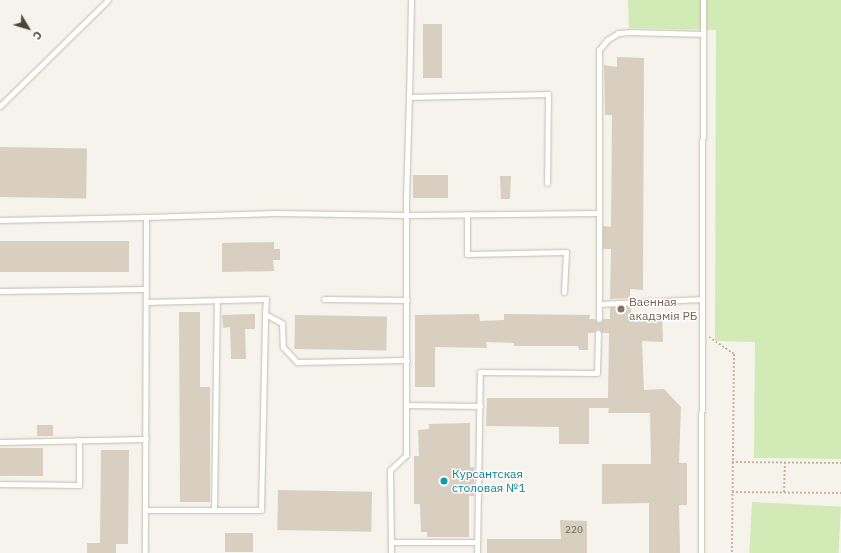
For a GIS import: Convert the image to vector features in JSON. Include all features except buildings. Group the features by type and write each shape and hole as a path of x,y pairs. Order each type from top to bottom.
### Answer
{"lane":[{"path":"0,106 108,0"},
{"path":"391,553 390,470 406,455 410,0"},
{"path":"701,553 703,0"},
{"path":"599,319 600,50 607,40 618,33 703,34"},
{"path":"409,97 548,94 547,182"},
{"path":"0,220 276,214 408,215 599,213"},
{"path":"467,214 467,254 566,252 564,292"},
{"path":"145,553 146,217"},
{"path":"0,291 146,290"},
{"path":"146,302 266,299 261,510 146,510"},
{"path":"324,299 407,300"},
{"path":"599,304 702,299"},
{"path":"214,510 218,300"},
{"path":"265,314 282,323 283,347 297,362 407,360"},
{"path":"477,553 480,372 597,373 598,333"},
{"path":"407,405 480,406"},
{"path":"0,442 146,439"},
{"path":"0,484 79,485 79,440"},
{"path":"391,542 477,542"}],"path":[{"path":"702,331 734,354 732,553"},
{"path":"732,462 841,463"},
{"path":"784,492 785,462"},
{"path":"732,492 841,493"}],"green space":[{"path":"628,0 841,0 841,459 754,458 755,342 715,341 716,30 629,28"},
{"path":"752,502 841,507 838,553 749,553"}],"place":[{"name":"Ваенная акадэмія РБ","path":"621,309"},
{"name":"Курсантская столовая №1","path":"444,481"}]}
